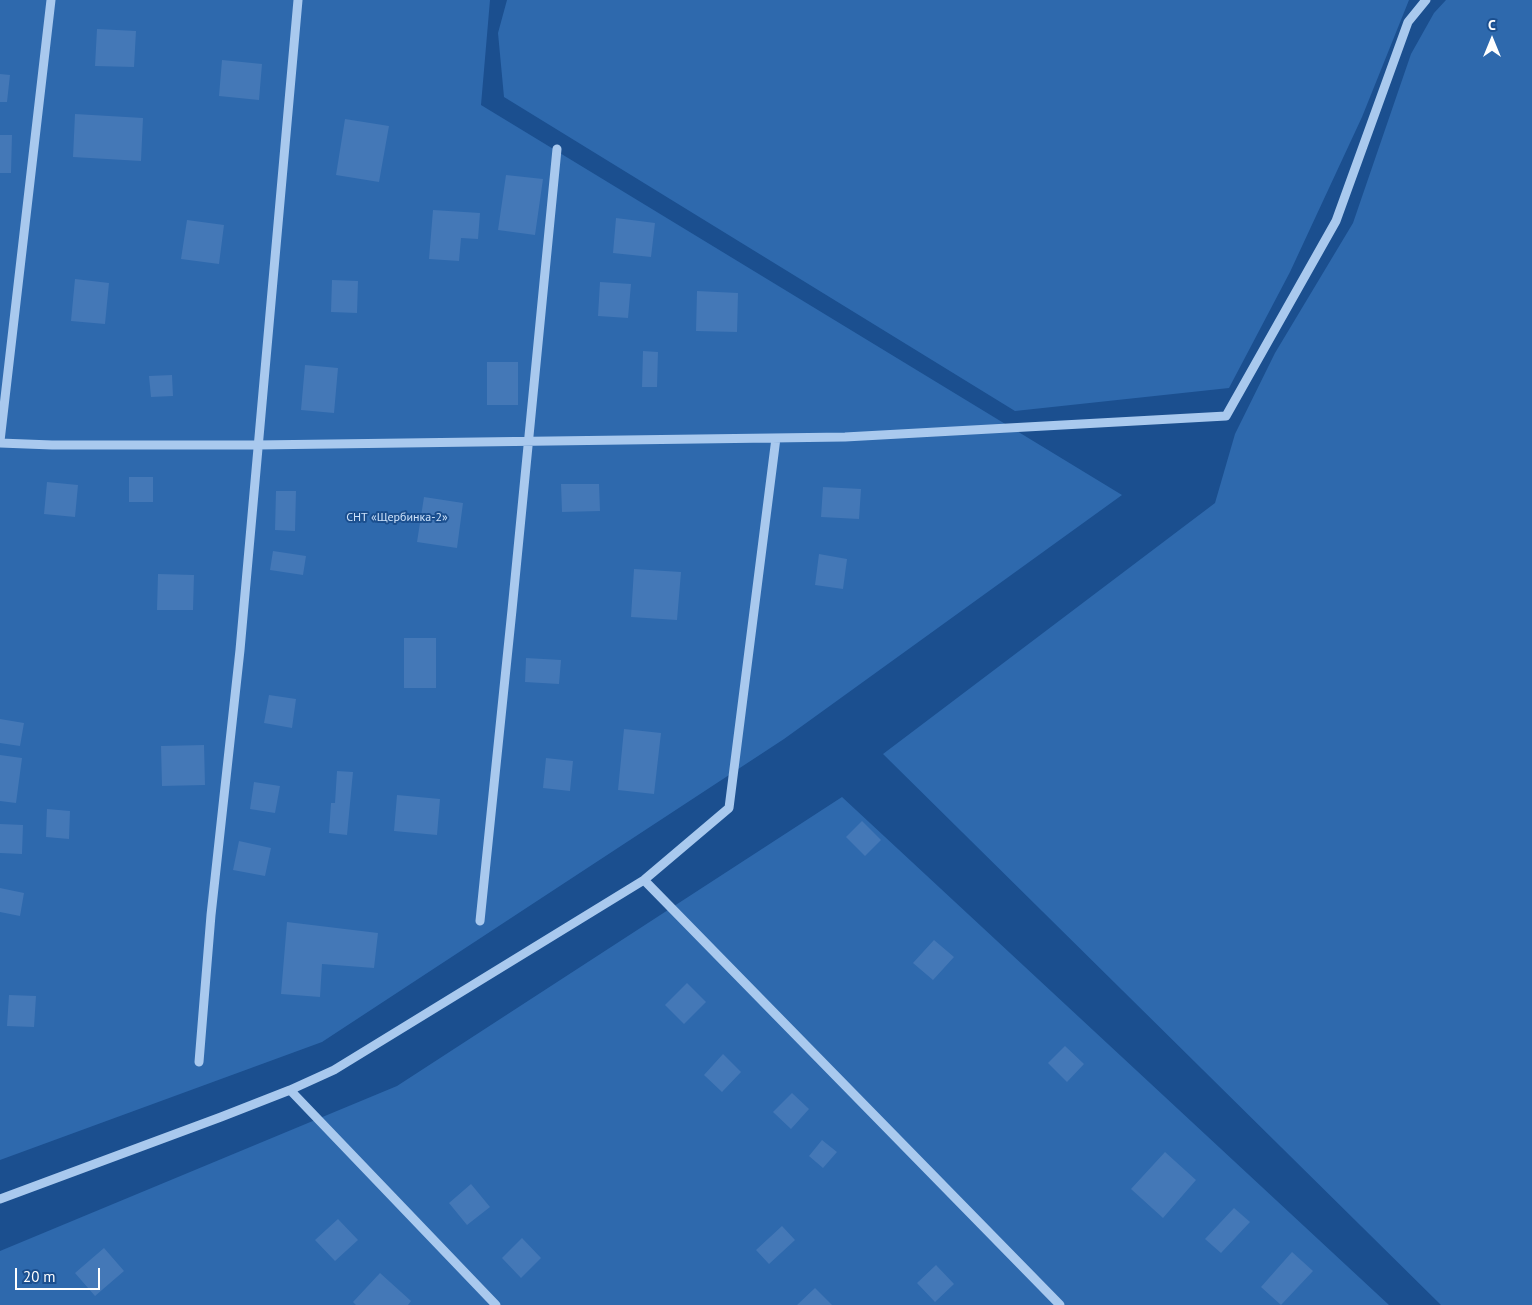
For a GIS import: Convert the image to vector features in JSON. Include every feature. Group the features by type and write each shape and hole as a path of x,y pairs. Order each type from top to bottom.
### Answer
{"street":[{"path":"51,0 0,442 52,445 257,445 845,437 1226,416 1336,221 1408,22 1426,0"},
{"path":"199,1062 211,915 240,650 298,0"},
{"path":"480,920 557,150"},
{"path":"0,1199 221,1117 290,1090 334,1070 644,880 729,808 776,438"},
{"path":"644,880 1060,1305"},
{"path":"290,1090 496,1305"}],"green space":[{"name":"СНТ «Щербинка-2»","path":"0,0 490,0 481,105 1122,495 784,739 322,1042 0,1160"},
{"path":"507,0 1409,0 1362,117 1290,272 1229,388 1015,411 504,97 498,33"},
{"path":"1446,0 1532,0 1532,1305 1441,1305 883,754 1215,503 1235,434 1275,353 1353,223 1411,54 1434,13"},
{"path":"842,797 1389,1305 0,1305 0,1251 397,1086"}],"building":[{"path":"97,29 136,31 134,67 95,66"},
{"path":"222,60 262,64 259,100 219,96"},
{"path":"0,74 10,75 7,102 0,102"},
{"path":"75,114 143,118 141,161 73,157"},
{"path":"345,119 389,126 379,182 336,175"},
{"path":"0,135 12,135 11,173 0,173"},
{"path":"506,175 543,179 535,235 498,230"},
{"path":"433,210 480,213 478,239 461,238 459,261 429,259"},
{"path":"616,218 655,223 651,257 613,253"},
{"path":"187,220 224,225 219,264 181,259"},
{"path":"75,279 109,283 105,324 71,321"},
{"path":"332,280 358,281 357,313 331,312"},
{"path":"600,282 631,284 628,318 598,316"},
{"path":"697,291 738,293 737,332 696,331"},
{"path":"643,351 658,352 657,387 642,387"},
{"path":"487,362 518,362 518,405 487,405"},
{"path":"305,365 338,368 334,413 301,410"},
{"path":"172,375 173,396 151,397 149,376"},
{"path":"129,477 153,477 153,502 129,502"},
{"path":"47,482 78,485 75,517 44,514"},
{"path":"561,484 599,484 600,511 562,512"},
{"path":"823,487 861,489 859,519 821,517"},
{"path":"276,491 296,491 295,531 275,530"},
{"path":"424,497 463,503 457,548 417,542"},
{"path":"273,551 306,556 303,575 270,570"},
{"path":"819,554 847,559 843,589 815,585"},
{"path":"634,569 681,572 677,620 631,617"},
{"path":"158,574 194,575 193,610 157,610"},
{"path":"404,638 436,638 436,688 404,688"},
{"path":"526,658 561,660 559,684 525,682"},
{"path":"269,695 296,699 292,728 264,723"},
{"path":"0,719 24,723 20,746 0,743"},
{"path":"624,729 661,733 654,794 618,790"},
{"path":"204,745 205,785 162,786 161,746"},
{"path":"0,755 22,758 16,803 0,801"},
{"path":"546,758 573,761 570,791 543,788"},
{"path":"337,771 353,772 347,835 329,833 331,803 335,803"},
{"path":"254,782 280,786 275,813 250,809"},
{"path":"397,795 440,799 437,835 394,831"},
{"path":"47,809 70,811 69,839 46,837"},
{"path":"862,821 881,840 865,856 846,837"},
{"path":"0,824 23,825 22,854 0,853"},
{"path":"239,841 271,848 265,876 233,870"},
{"path":"0,888 24,893 20,916 0,912"},
{"path":"287,922 378,933 374,968 322,964 320,997 281,994"},
{"path":"934,940 954,957 933,980 913,963"},
{"path":"687,983 706,1002 684,1024 665,1005"},
{"path":"9,995 36,996 34,1027 7,1026"},
{"path":"1065,1046 1084,1064 1067,1082 1048,1063"},
{"path":"723,1054 741,1072 722,1092 704,1075"},
{"path":"792,1093 809,1109 791,1129 773,1112"},
{"path":"822,1140 837,1152 823,1168 809,1156"},
{"path":"1165,1152 1196,1180 1163,1218 1131,1189"},
{"path":"471,1184 490,1207 467,1225 449,1203"},
{"path":"1234,1208 1250,1222 1221,1253 1205,1239"},
{"path":"338,1219 358,1240 335,1261 315,1240"},
{"path":"782,1226 795,1240 769,1264 756,1250"},
{"path":"522,1238 541,1258 521,1278 502,1258"},
{"path":"104,1248 124,1271 95,1296 75,1273"},
{"path":"1292,1252 1313,1271 1281,1305 1261,1287"},
{"path":"936,1265 954,1284 935,1302 917,1283"},
{"path":"380,1273 411,1301 408,1305 356,1305 353,1302"},
{"path":"815,1288 832,1305 797,1305"}]}
